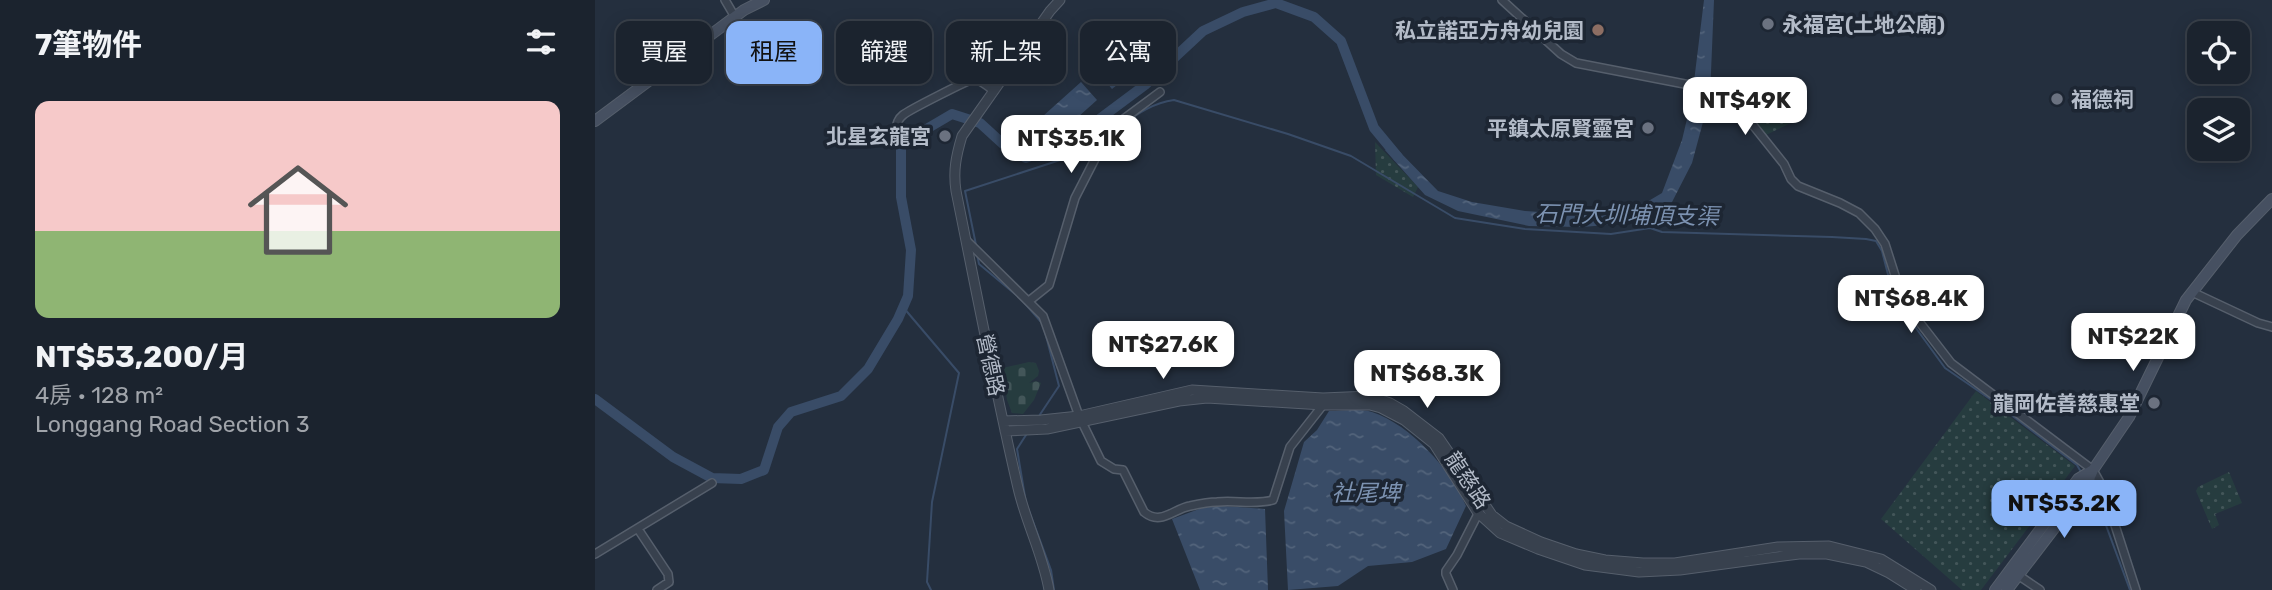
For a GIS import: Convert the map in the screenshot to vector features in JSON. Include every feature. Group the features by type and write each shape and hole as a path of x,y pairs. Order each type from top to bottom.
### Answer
{"main road":[{"path":"595,121 735,17 764,0"},
{"path":"2007,590 2085,488 2093,470 2129,417 2186,300 2239,233 2272,199"},
{"path":"1995,590 2078,479 2093,470"}],"street":[{"path":"725,0 735,17"},
{"path":"896,129 903,115 918,105 971,80 978,80 994,91 1060,0"},
{"path":"1502,0 1561,54 1576,63 1726,92 1737,100 1744,114 1798,186 1859,213 1885,244 1900,291 1922,327 1951,363 2093,470 2103,488 2136,590"},
{"name":"營德路","path":"994,91 962,136 953,172 1004,426 1021,500 1045,569 1049,590"},
{"path":"1029,301 1049,285 1076,198 1095,159 1098,138 1160,92"},
{"path":"966,240 1043,316 1081,419 1101,461 1114,469 1123,470 1150,517 1158,519 1185,506 1273,500 1290,447 1323,401"},
{"path":"2192,292 2272,327"},
{"name":"龍慈路","path":"1004,426 1041,420 1081,419 1192,390 1323,401 1370,396 1390,403 1439,438 1481,509 1540,546 1585,565 1639,572 1679,570 1799,554 1827,554 1866,562 1916,590"},
{"path":"595,554 712,483"},
{"path":"1453,590 1446,571 1481,509"},
{"path":"638,529 668,574 669,582 657,590"},
{"name":"龍慈路","path":"1540,546 1605,560 1643,564 1675,563 1778,547 1829,546 1881,559 1931,590"},
{"path":"2018,575 2040,590"}],"green space":[{"path":"1753,77 1779,96 1793,122 1766,135 1762,134 1740,100"},
{"path":"1375,142 1418,187 1413,197 1376,175"},
{"path":"1036,363 1039,371 1038,376 1029,383 1041,383 1034,400 1023,414 1012,413 1002,368"},
{"path":"1976,391 2075,466 1981,590 1962,590 1881,519"},
{"path":"2229,472 2242,503 2215,514 2219,525 2212,529 2196,491 2198,487"}],"water":[{"path":"1704,0 1714,0 1710,96 1692,163 1671,204 1631,223 1582,227 1529,226 1458,211 1425,195 1385,150 1394,146 1438,191 1472,202 1525,211 1601,216 1640,206 1662,193 1682,140 1692,98"},
{"path":"1080,83 1097,100 1049,143 1033,125"},
{"name":"社尾埤","path":"1329,411 1372,412 1401,427 1440,464 1466,506 1446,549 1412,562 1368,566 1338,586 1288,590 1284,511 1304,442 1317,430"},
{"path":"1210,505 1265,509 1268,590 1200,590 1172,519"}],"waterway":[{"path":"595,399 673,457 712,478 741,479 764,470 778,427 791,412 841,396 868,369 898,319 908,296 911,250 901,197 901,144 952,114 980,123 1003,144 1026,158 1074,138 1145,85 1203,31 1243,12 1276,3 1314,17 1341,41 1374,128 1398,157"},
{"name":"石門大圳埔頂支渠","path":"1113,131 1149,108 1174,100 1351,156 1455,218 1525,229 1611,234 1650,228 1662,232 1832,237 1876,241 1882,251 1894,298 1945,368 2077,465 2081,472"},
{"name":"石門大圳埔頂支渠","path":"1100,143 1109,134"},
{"name":"石門大圳埔頂支渠","path":"976,245 965,191 1094,149"},
{"name":"石門大圳埔頂支渠","path":"977,254 979,264 1021,299 1042,323"},
{"name":"石門大圳埔頂支渠","path":"903,307 959,373 932,502 927,582 931,590"},
{"name":"石門大圳埔頂支渠","path":"1039,416 1059,386 1044,328"},
{"name":"石門大圳埔頂支渠","path":"1026,435 1017,449 1026,503"},
{"name":"石門大圳埔頂支渠","path":"2091,485 2130,590"},
{"name":"石門大圳埔頂支渠","path":"1028,508 1051,570 1054,590"}],"place":[{"name":"永福宮(土地公廟)","path":"1768,24"},
{"name":"私立諾亞方舟幼兒園","path":"1598,30"},
{"name":"福德祠","path":"2057,99"},
{"name":"平鎮太原賢靈宮","path":"1648,128"},
{"name":"北星玄龍宮","path":"945,136"},
{"name":"龍岡佐善慈惠堂","path":"2154,403"}]}
